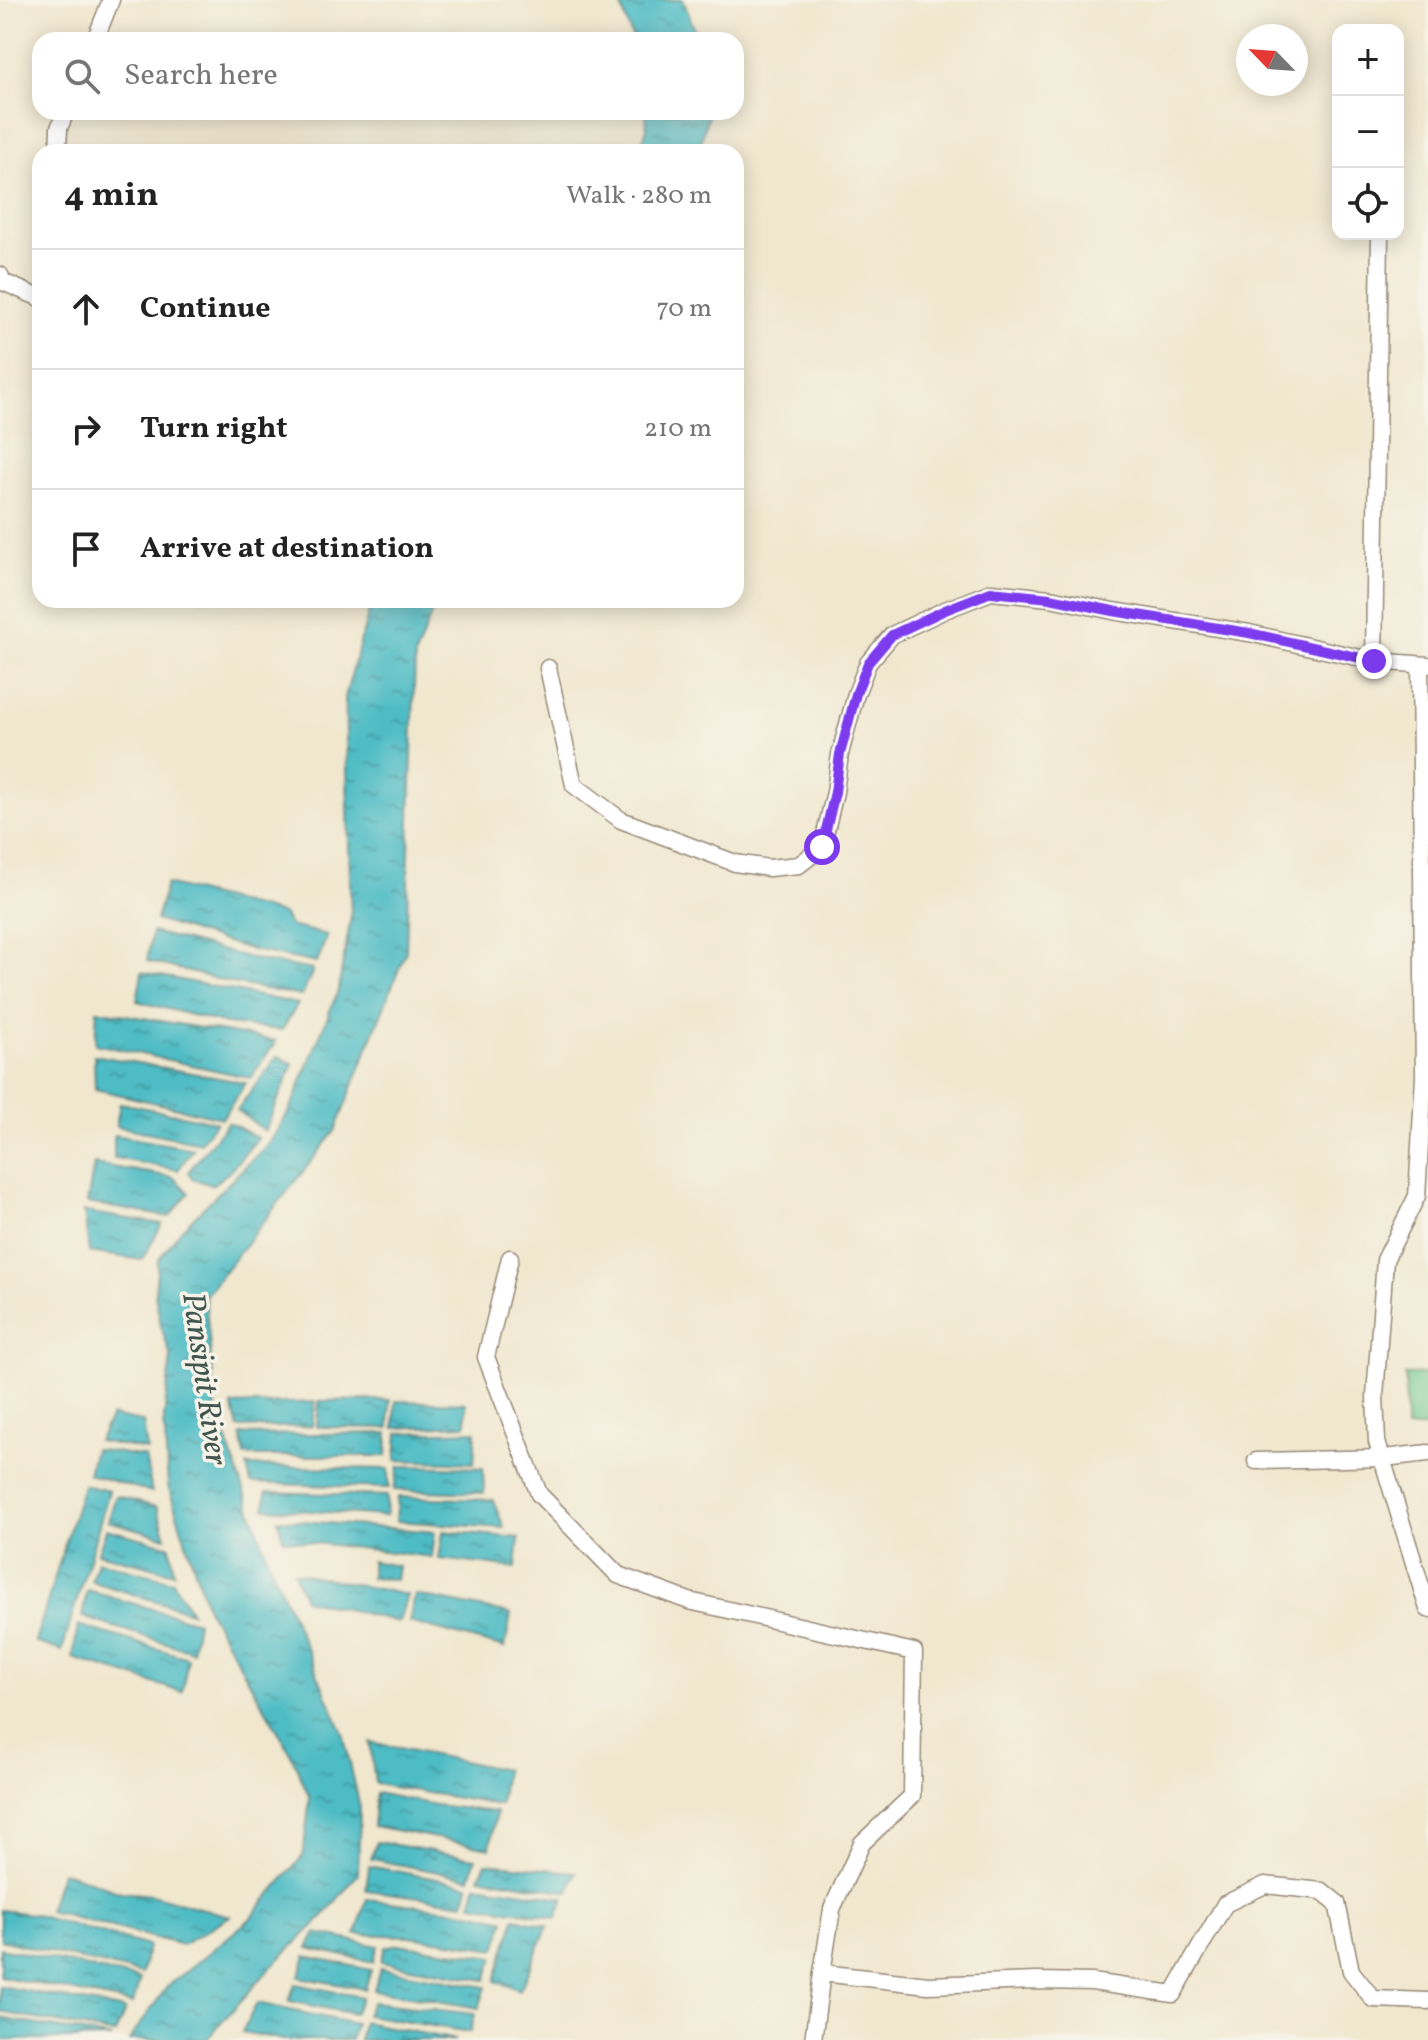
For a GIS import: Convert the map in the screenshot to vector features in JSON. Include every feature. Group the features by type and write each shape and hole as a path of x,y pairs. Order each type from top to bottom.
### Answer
{"street":[{"path":"98,32 111,0"},
{"path":"58,144 62,120"},
{"path":"1374,661 1380,240"},
{"path":"0,275 3,282 32,295"},
{"path":"548,668 574,785 621,820 735,863 769,868 799,865 822,847 844,739 868,663 892,635 991,592 1050,598 1249,633 1374,661 1424,665 1424,1077 1421,1145 1417,1196 1385,1260 1375,1396 1377,1442 1428,1609"},
{"path":"510,1258 486,1357 539,1494 618,1575 689,1601 914,1652 912,1796 862,1843 832,1909 813,2040"},
{"path":"1256,1461 1384,1458 1428,1453"},
{"path":"822,1973 928,1985 1092,1982 1173,1994 1225,1904 1265,1885 1322,1891 1337,1903 1351,1971 1373,1999 1428,2001"}],"green space":[{"path":"1428,1374 1428,1428 1406,1428 1405,1375"}],"water":[{"path":"619,0 683,0 696,32 630,32"},
{"path":"646,120 707,120 700,144 641,144 647,129"},
{"name":"Pansipit River","path":"370,608 434,608 415,656 406,951 335,1131 205,1296 216,1409 270,1565 343,1733 360,1807 358,1874 323,1917 272,1966 206,2040 129,2040 167,1987 249,1920 303,1856 310,1798 290,1752 207,1608 168,1486 164,1419 171,1357 155,1294 158,1260 181,1230 270,1142 289,1112 338,991 351,917 345,697"},
{"path":"166,884 283,914 290,926 327,935 317,963 252,950 156,920"},
{"path":"152,932 262,961 313,970 302,996 232,983 147,961"},
{"path":"142,972 298,1004 282,1030 226,1024 137,1001"},
{"path":"97,1010 276,1041 251,1078 95,1044"},
{"path":"94,1055 246,1083 222,1118 95,1089"},
{"path":"278,1056 293,1064 265,1131 237,1110"},
{"path":"120,1103 216,1122 200,1143 116,1126"},
{"path":"228,1122 258,1138 229,1172 212,1185 193,1179 188,1172"},
{"path":"114,1135 193,1149 178,1170 114,1158"},
{"path":"94,1164 173,1177 189,1193 169,1217 87,1203"},
{"path":"84,1212 162,1224 142,1260 89,1252"},
{"path":"390,1400 389,1428 317,1427 319,1401"},
{"path":"396,1401 466,1403 466,1425 394,1428"},
{"path":"315,1402 312,1426 238,1428 232,1405"},
{"path":"111,1416 143,1422 147,1450 98,1441"},
{"path":"476,1431 474,1463 396,1460 398,1433"},
{"path":"388,1433 387,1456 245,1456 241,1435"},
{"path":"94,1449 145,1457 152,1492 88,1474"},
{"path":"247,1466 389,1469 389,1488 251,1483"},
{"path":"399,1466 483,1468 484,1493 394,1490"},
{"path":"83,1485 109,1491 62,1651 35,1642"},
{"path":"266,1492 387,1496 386,1516 265,1508"},
{"path":"116,1496 157,1507 166,1537 108,1521"},
{"path":"398,1497 493,1500 504,1528 396,1521"},
{"path":"278,1519 435,1532 432,1557 283,1539"},
{"path":"106,1529 170,1546 174,1573 98,1553"},
{"path":"443,1531 519,1538 516,1568 439,1559"},
{"path":"97,1561 173,1581 191,1612 91,1581"},
{"path":"371,1561 398,1566 396,1579 371,1578"},
{"path":"294,1572 407,1595 399,1622 304,1599"},
{"path":"87,1590 197,1622 192,1651 82,1617"},
{"path":"415,1595 511,1614 505,1648 409,1622"},
{"path":"78,1625 188,1658 182,1692 73,1658"},
{"path":"370,1742 505,1770 500,1805 375,1784"},
{"path":"376,1793 435,1805 496,1812 490,1848 373,1826"},
{"path":"376,1842 476,1858 470,1878 371,1859"},
{"path":"486,1863 576,1872 569,1892 479,1877"},
{"path":"369,1866 469,1885 464,1903 366,1890"},
{"path":"62,1871 121,1892 151,1895 230,1916 182,1945 48,1911"},
{"path":"476,1885 564,1898 557,1918 472,1904"},
{"path":"367,1899 475,1913 505,1920 496,1949 409,1936 356,1934"},
{"path":"0,1910 32,1914 148,1946 142,1974 0,1940"},
{"path":"515,1918 548,1926 520,1990 495,1981"},
{"path":"316,1933 378,1946 373,1962 308,1948"},
{"path":"398,1944 494,1957 486,1980 381,1962 385,1947"},
{"path":"0,1948 140,1979 133,2004 0,1976"},
{"path":"306,1956 371,1970 365,1989 299,1977"},
{"path":"380,1968 486,1987 479,2008 374,1990"},
{"path":"295,1984 362,1997 354,2014 289,2001"},
{"path":"0,1986 125,2010 115,2034 0,2012"},
{"path":"372,2002 475,2014 470,2032 366,2015"},
{"path":"257,2003 355,2024 351,2040 285,2040 242,2032"},
{"path":"0,2018 112,2038 0,2040"},
{"path":"363,2022 456,2040 359,2040"}],"route":[{"path":"822,847 840,754 868,663 892,635 991,592 1050,598 1249,633 1374,661"}]}
